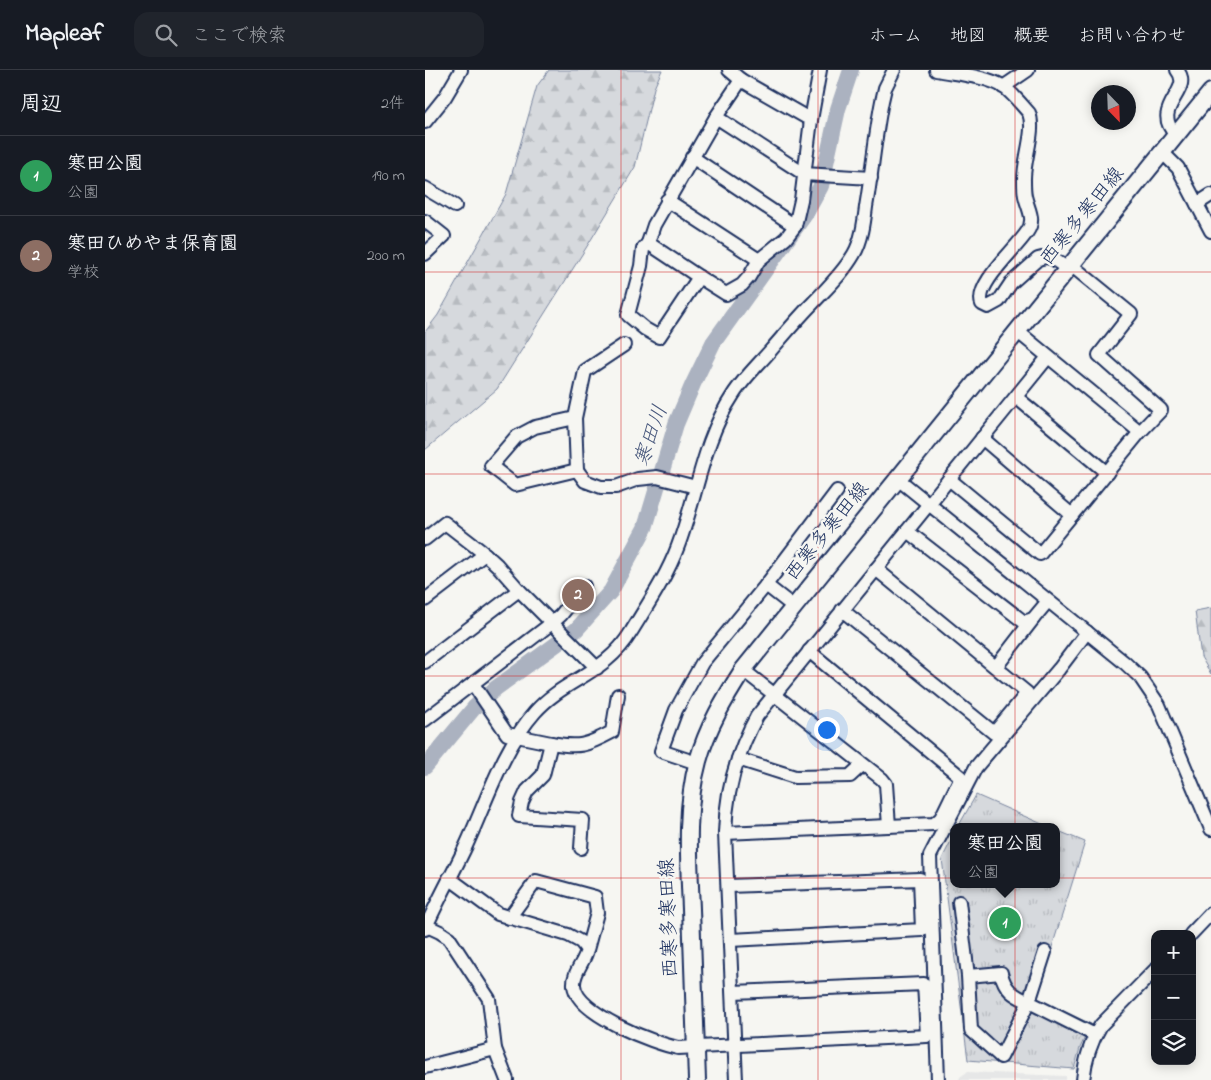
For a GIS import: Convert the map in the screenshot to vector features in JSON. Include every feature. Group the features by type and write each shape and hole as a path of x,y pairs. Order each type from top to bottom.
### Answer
{"main road":[{"name":"西寒多寒田線","path":"697,1080 689,852 692,793 697,763 722,704 743,670 794,606 1211,92"}],"street":[{"path":"729,70 741,80 811,120"},
{"path":"507,1080 495,1049 489,999 449,938 440,932 426,928 515,737 536,710 554,694 597,668 617,651 629,636 663,578 677,549 688,519 695,487 715,429 733,394 795,321 840,274 855,253 862,232 881,101 894,70"},
{"path":"936,70 992,75 1030,116 1023,181 1032,222 1019,244 991,276 981,294 981,302 987,307 997,302 1013,281 1029,266 1042,258 1052,258 1069,267 1131,314 1099,355 1161,410 1140,432 1040,554 949,479"},
{"path":"1003,86 1028,70"},
{"path":"1176,135 1169,127 1167,114 1181,84 1181,77 1177,70"},
{"path":"648,243 726,294 741,285 749,277 759,260 786,238 795,226 801,200 818,71"},
{"path":"425,122 461,74"},
{"path":"699,277 659,337 627,315 641,266 643,249 648,243 654,225 716,117 741,80"},
{"path":"716,117 804,174 871,178"},
{"path":"1162,152 1178,168 1211,231"},
{"path":"692,157 795,226"},
{"path":"425,188 455,206"},
{"path":"1197,204 1211,196"},
{"path":"667,200 759,260"},
{"path":"425,221 444,236 425,254"},
{"path":"1017,331 1140,432"},
{"path":"624,345 585,371 575,418 577,470 585,481 601,487 616,487 647,477 657,477 695,487"},
{"path":"736,1080 725,833 729,790 742,745 757,716 774,694 1048,357"},
{"path":"1016,397 1107,473"},
{"path":"575,418 535,427 516,438 491,466 515,486 577,470"},
{"path":"982,438 1072,515"},
{"path":"898,479 1140,677 1159,705 1211,829"},
{"path":"697,763 661,750 675,710 702,663 766,585 837,491"},
{"path":"425,539 445,523 485,554 597,668"},
{"path":"907,531 1024,622 1033,620"},
{"path":"425,600 485,554"},
{"path":"842,610 994,732 1027,693 875,569"},
{"path":"766,585 794,606"},
{"path":"425,720 552,624 561,616 584,586"},
{"path":"425,662 519,590"},
{"path":"996,667 1048,600"},
{"path":"938,1080 930,856 977,767 1059,669 1087,632"},
{"path":"725,833 934,824 941,818 961,777 809,651"},
{"path":"743,670 882,779 886,784 889,826"},
{"path":"473,684 507,734 568,746 589,744 612,732 618,695"},
{"path":"551,743 543,775 527,791 519,816 583,820 581,848"},
{"path":"738,759 795,777 850,776 862,765"},
{"path":"449,878 498,914 568,934 581,942 587,950"},
{"path":"728,886 920,879 921,887 922,930 730,940"},
{"path":"509,918 536,881 595,897 597,913 585,960 576,971 573,983 575,993 582,1002 599,1016 664,1045 678,1048 927,1036 924,984 733,992"},
{"path":"959,902 968,976 971,1030 1001,1057 1029,1002 1045,952"},
{"path":"1195,930 1211,913"},
{"path":"968,976 1001,973 1007,990 1015,996 1095,1035"},
{"path":"1083,1080 1086,1061 1095,1035 1101,1025 1151,974"},
{"path":"425,1067 495,1049"}],"shaded area":[{"path":"967,1072 1066,1076 1066,1080 959,1080"}],"green space":[{"path":"549,70 662,70 654,88 635,167 586,248 497,389 425,450 425,332 438,315 506,194 537,86"},
{"path":"1211,608 1211,674 1201,657 1195,611"},
{"path":"976,795 1040,823 960,823"},
{"path":"1060,832 1085,842 1036,998 1091,1024 1080,1048 1074,1069 968,1060 942,859 950,843 950,888 1060,888"}],"waterway":[{"name":"寒田川","path":"425,767 474,708 496,688 576,630 611,591 645,528 676,424 713,343 806,213 821,186 838,109 851,70"}],"place":[{"name":"寒田ひめやま保育園","path":"578,595"},
{"name":"寒田公園","path":"1005,923"}]}
